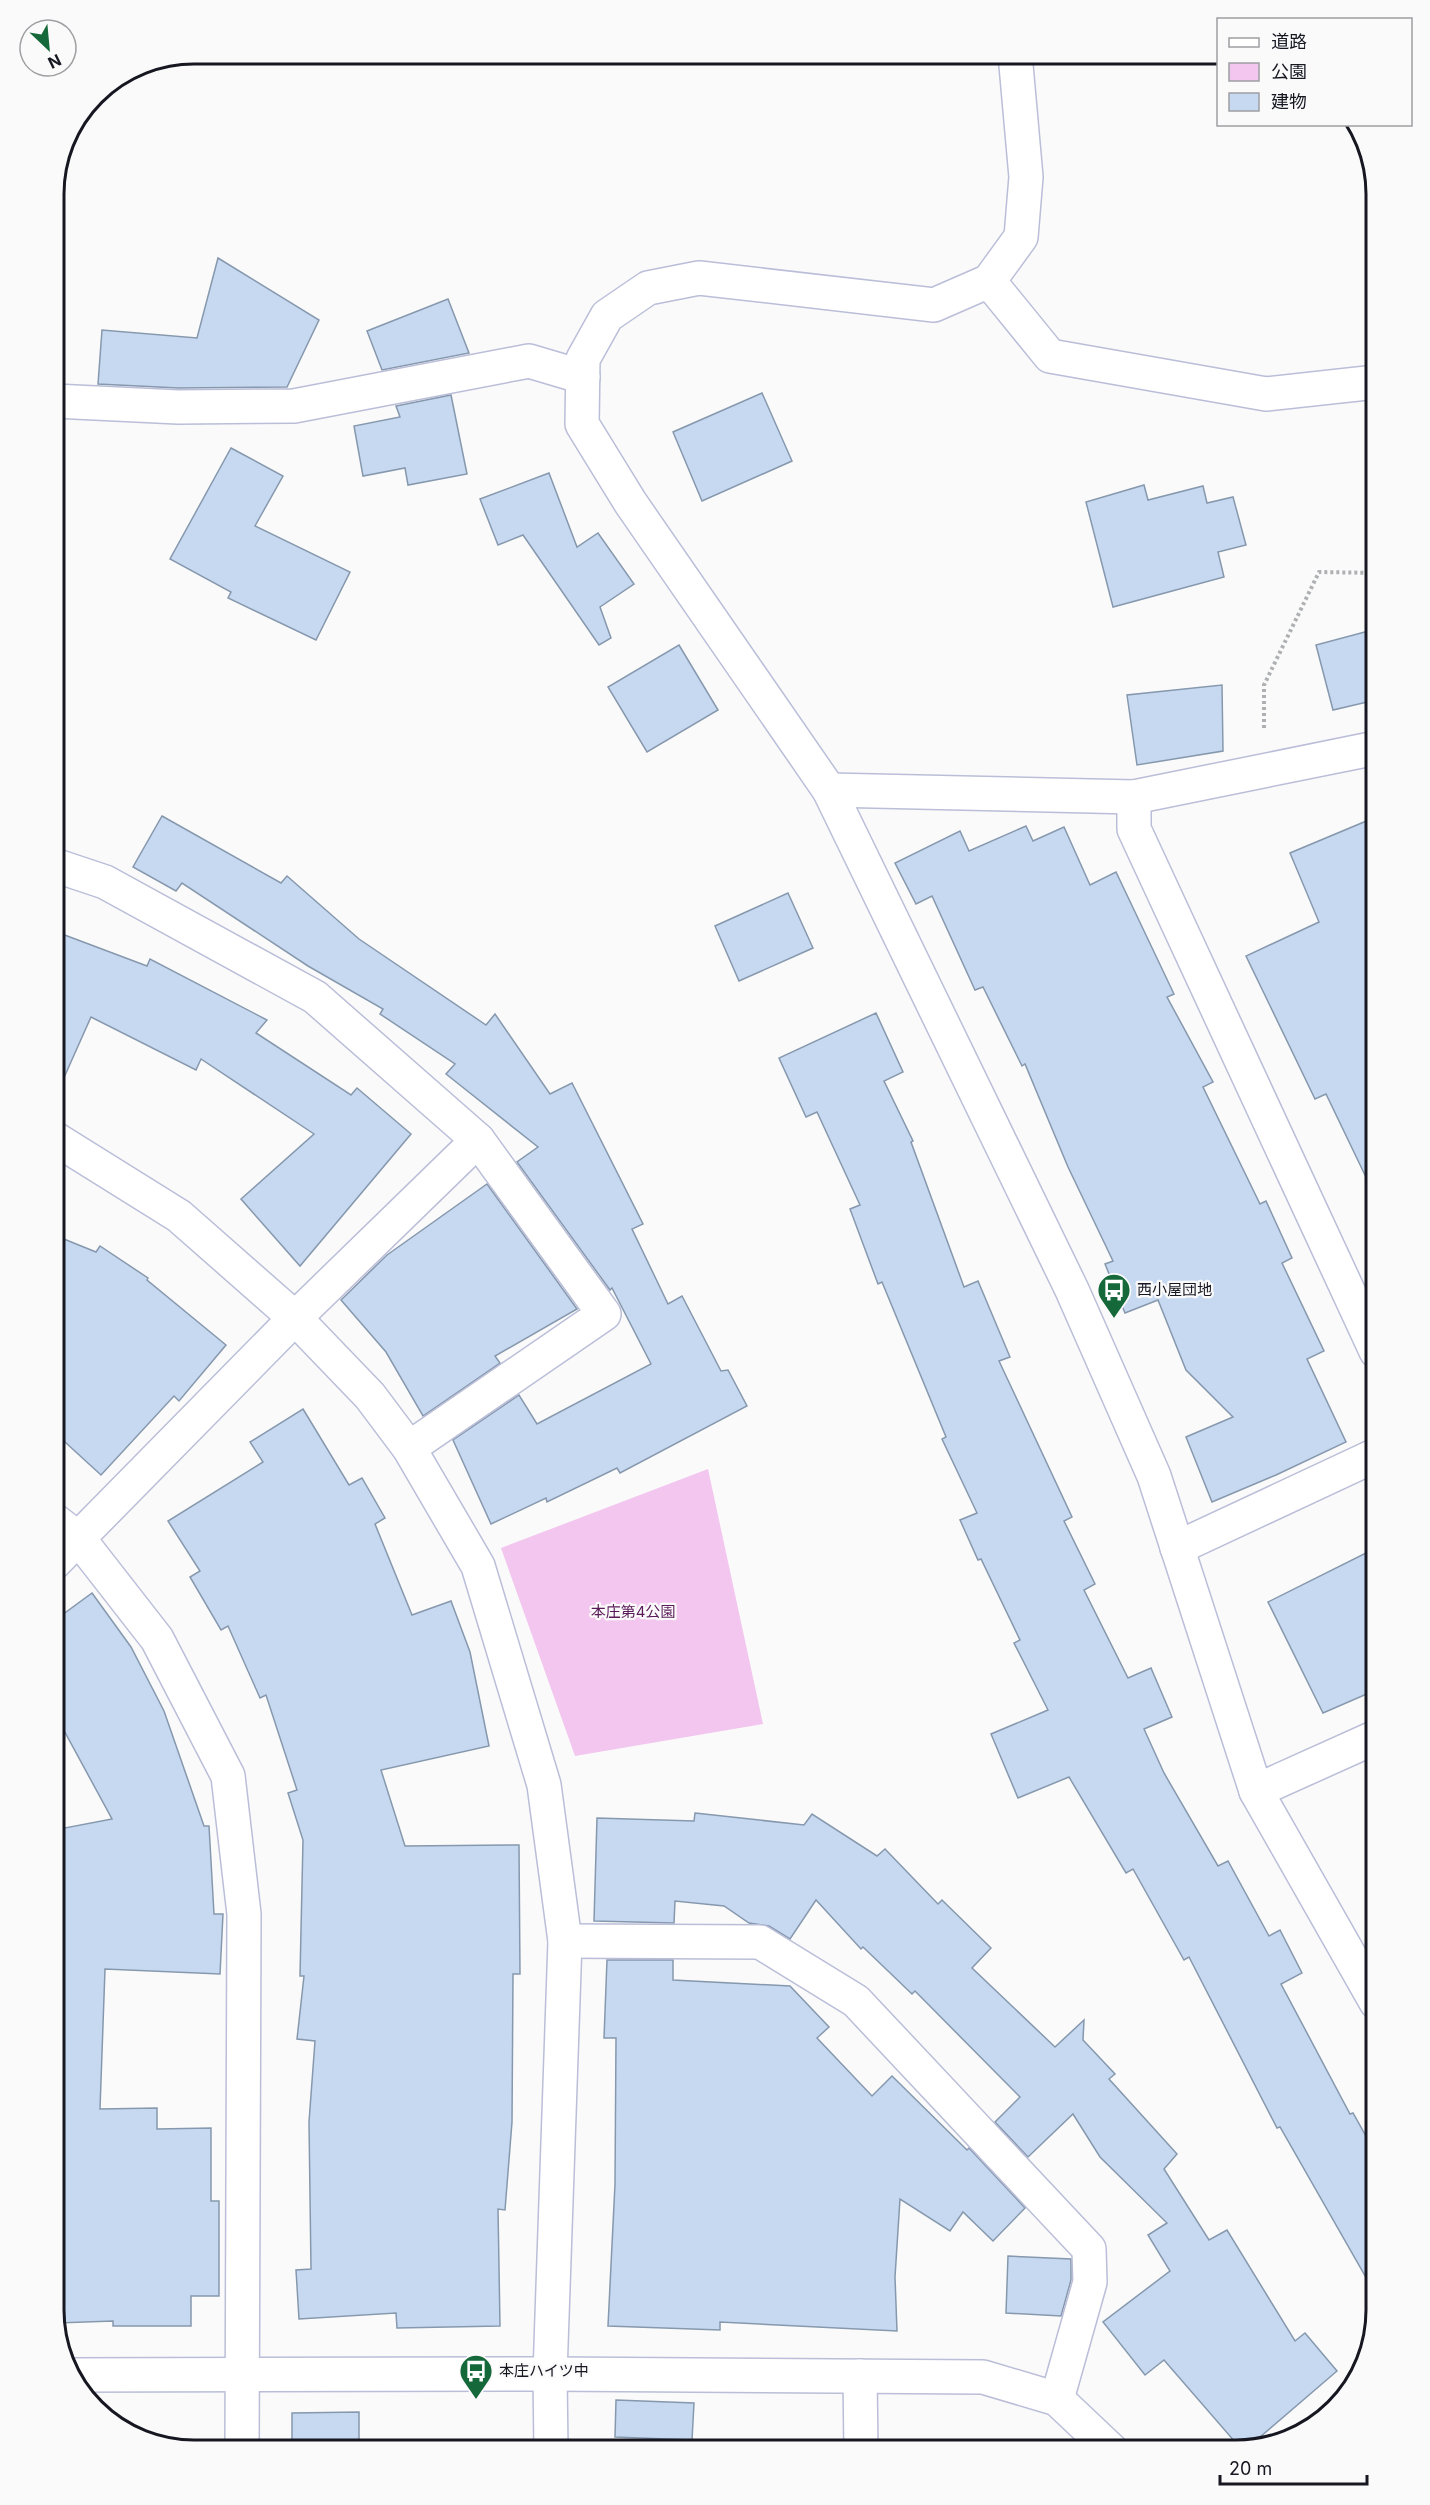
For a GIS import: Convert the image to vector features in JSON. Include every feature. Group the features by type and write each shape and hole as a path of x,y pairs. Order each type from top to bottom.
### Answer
{"street":[{"path":"1016,65 1026,177 1021,237 988,281 934,305 699,278 648,288 608,316 583,359 582,424 630,501 829,790 1072,1290 1154,1476 1256,1791 1366,1984"},
{"path":"988,281 1050,356 1266,394 1366,383"},
{"path":"65,402 178,407 294,406 529,360 583,376"},
{"path":"829,790 1134,797 1366,750"},
{"path":"1134,797 1134,828 1366,1329"},
{"path":"65,869 105,882 315,997 478,1140 604,1314 409,1448"},
{"path":"242,2440 244,1914 228,1776 157,1639 67,1529 295,1318 478,1140"},
{"path":"65,1145 179,1216 295,1318 370,1396 409,1448 478,1566 544,1785 565,1941 550,2374 551,2440"},
{"path":"1177,1548 1366,1460"},
{"path":"1256,1791 1366,1742"},
{"path":"565,1941 760,1942 856,2001 1089,2249 1090,2282 1057,2399"},
{"path":"82,2375 550,2374 983,2377 1057,2399 1100,2440"},
{"path":"860,2376 861,2440"}],"path":[{"path":"1264,770 1264,685 1319,572 1366,573"}],"green space":[{"name":"本庄第4公園","path":"708,1469 763,1724 575,1756 501,1548"}],"building":[{"path":"218,258 319,320 287,387 178,388 98,384 102,330 197,338"},
{"path":"448,299 469,353 382,370 367,331"},
{"path":"762,393 792,461 702,501 673,432"},
{"path":"451,395 467,474 408,485 405,468 363,476 354,426 400,417 396,406"},
{"path":"231,448 283,476 255,526 350,572 316,640 228,598 231,592 170,559"},
{"path":"549,473 577,547 598,533 634,584 600,607 611,638 599,645 523,535 498,545 480,499"},
{"path":"1144,485 1148,500 1203,486 1207,503 1233,497 1246,545 1218,552 1224,577 1113,607 1086,502"},
{"path":"1366,632 1366,702 1333,710 1316,645"},
{"path":"679,645 718,710 647,752 608,687"},
{"path":"1222,685 1223,751 1137,765 1127,695"},
{"path":"162,816 281,883 287,876 359,939 486,1025 495,1014 550,1094 572,1083 643,1224 632,1229 668,1304 682,1296 721,1371 728,1370 747,1406 620,1473 617,1468 547,1502 546,1498 491,1524 453,1440 519,1395 537,1424 651,1364 612,1288 610,1290 517,1162 538,1147 446,1074 455,1064 380,1014 383,1009 308,966 182,883 176,891 133,867"},
{"path":"1366,821 1366,1177 1326,1094 1315,1099 1246,956 1319,922 1290,853"},
{"path":"1026,826 1033,841 1064,827 1090,885 1116,872 1174,994 1167,997 1213,1082 1203,1087 1260,1204 1266,1201 1292,1258 1282,1263 1324,1351 1307,1359 1346,1442 1212,1502 1186,1437 1233,1417 1186,1370 1158,1300 1125,1313 1105,1264 1113,1261 1068,1167 1025,1064 1022,1066 983,987 975,990 932,896 916,904 895,863 960,831 969,851"},
{"path":"788,893 813,948 739,981 715,926"},
{"path":"65,935 147,966 150,959 267,1020 256,1033 351,1095 357,1088 411,1134 300,1266 241,1199 314,1134 201,1059 196,1070 91,1017 65,1076"},
{"path":"876,1013 903,1072 884,1081 913,1141 911,1142 964,1287 978,1281 1010,1357 999,1361 1072,1517 1064,1521 1095,1584 1084,1590 1128,1678 1151,1668 1172,1717 1144,1729 1164,1773 1218,1866 1228,1861 1269,1936 1280,1930 1302,1973 1281,1984 1350,2114 1353,2113 1366,2136 1366,2278 1280,2127 1277,2128 1189,1957 1184,1960 1133,1869 1126,1873 1069,1777 1018,1798 991,1734 1048,1710 1014,1643 1020,1640 960,1520 977,1513 942,1439 946,1437 882,1282 878,1284 850,1209 860,1205 817,1112 806,1117 779,1058"},
{"path":"487,1184 577,1309 495,1356 500,1363 423,1416 386,1352 341,1300 387,1255"},
{"path":"65,1239 96,1252 100,1246 148,1278 147,1280 226,1345 179,1401 174,1396 101,1475 64,1442"},
{"path":"303,1409 349,1485 362,1478 385,1518 375,1524 412,1615 451,1601 470,1652 489,1746 381,1770 405,1846 519,1845 520,1974 513,1974 512,2122 505,2210 498,2209 500,2326 397,2328 396,2313 299,2319 296,2270 311,2269 309,2122 315,2041 297,2039 304,1976 300,1976 303,1840 288,1793 297,1790 266,1695 260,1698 228,1626 221,1630 190,1577 200,1571 168,1521 263,1462 250,1442"},
{"path":"1366,1553 1366,1694 1323,1713 1268,1602"},
{"path":"92,1593 131,1647 164,1711 204,1826 209,1826 214,1914 223,1914 220,1974 105,1969 100,2109 157,2108 157,2129 211,2128 211,2201 219,2201 219,2296 191,2296 191,2326 113,2326 113,2321 65,2323 64,1828 112,1819 64,1731 64,1613"},
{"path":"695,1813 804,1825 812,1814 877,1856 885,1849 938,1904 942,1900 991,1948 972,1968 1055,2047 1084,2020 1083,2040 1115,2074 1109,2079 1177,2154 1164,2169 1209,2240 1227,2230 1295,2341 1305,2333 1337,2371 1259,2438 1235,2440 1164,2360 1145,2375 1103,2322 1170,2271 1148,2235 1167,2223 1100,2157 1073,2114 1028,2157 995,2122 1020,2097 915,1991 912,1994 863,1947 861,1949 816,1900 790,1939 769,1926 749,1923 724,1906 675,1901 674,1923 594,1921 597,1818 694,1821"},
{"path":"607,1960 673,1960 673,1980 790,1986 829,2027 817,2038 872,2096 892,2076 967,2150 969,2148 1025,2208 993,2241 963,2212 950,2231 900,2199 895,2277 897,2331 720,2322 720,2330 608,2326 615,2184 616,2038 604,2038"},
{"path":"1008,2256 1071,2259 1071,2280 1061,2316 1006,2313"},
{"path":"616,2400 694,2403 692,2440 615,2437"},
{"path":"359,2412 359,2440 292,2440 292,2413"}],"place":[{"name":"西小屋団地","path":"1114,1319"},
{"name":"本庄ハイツ中","path":"476,2400"}]}
